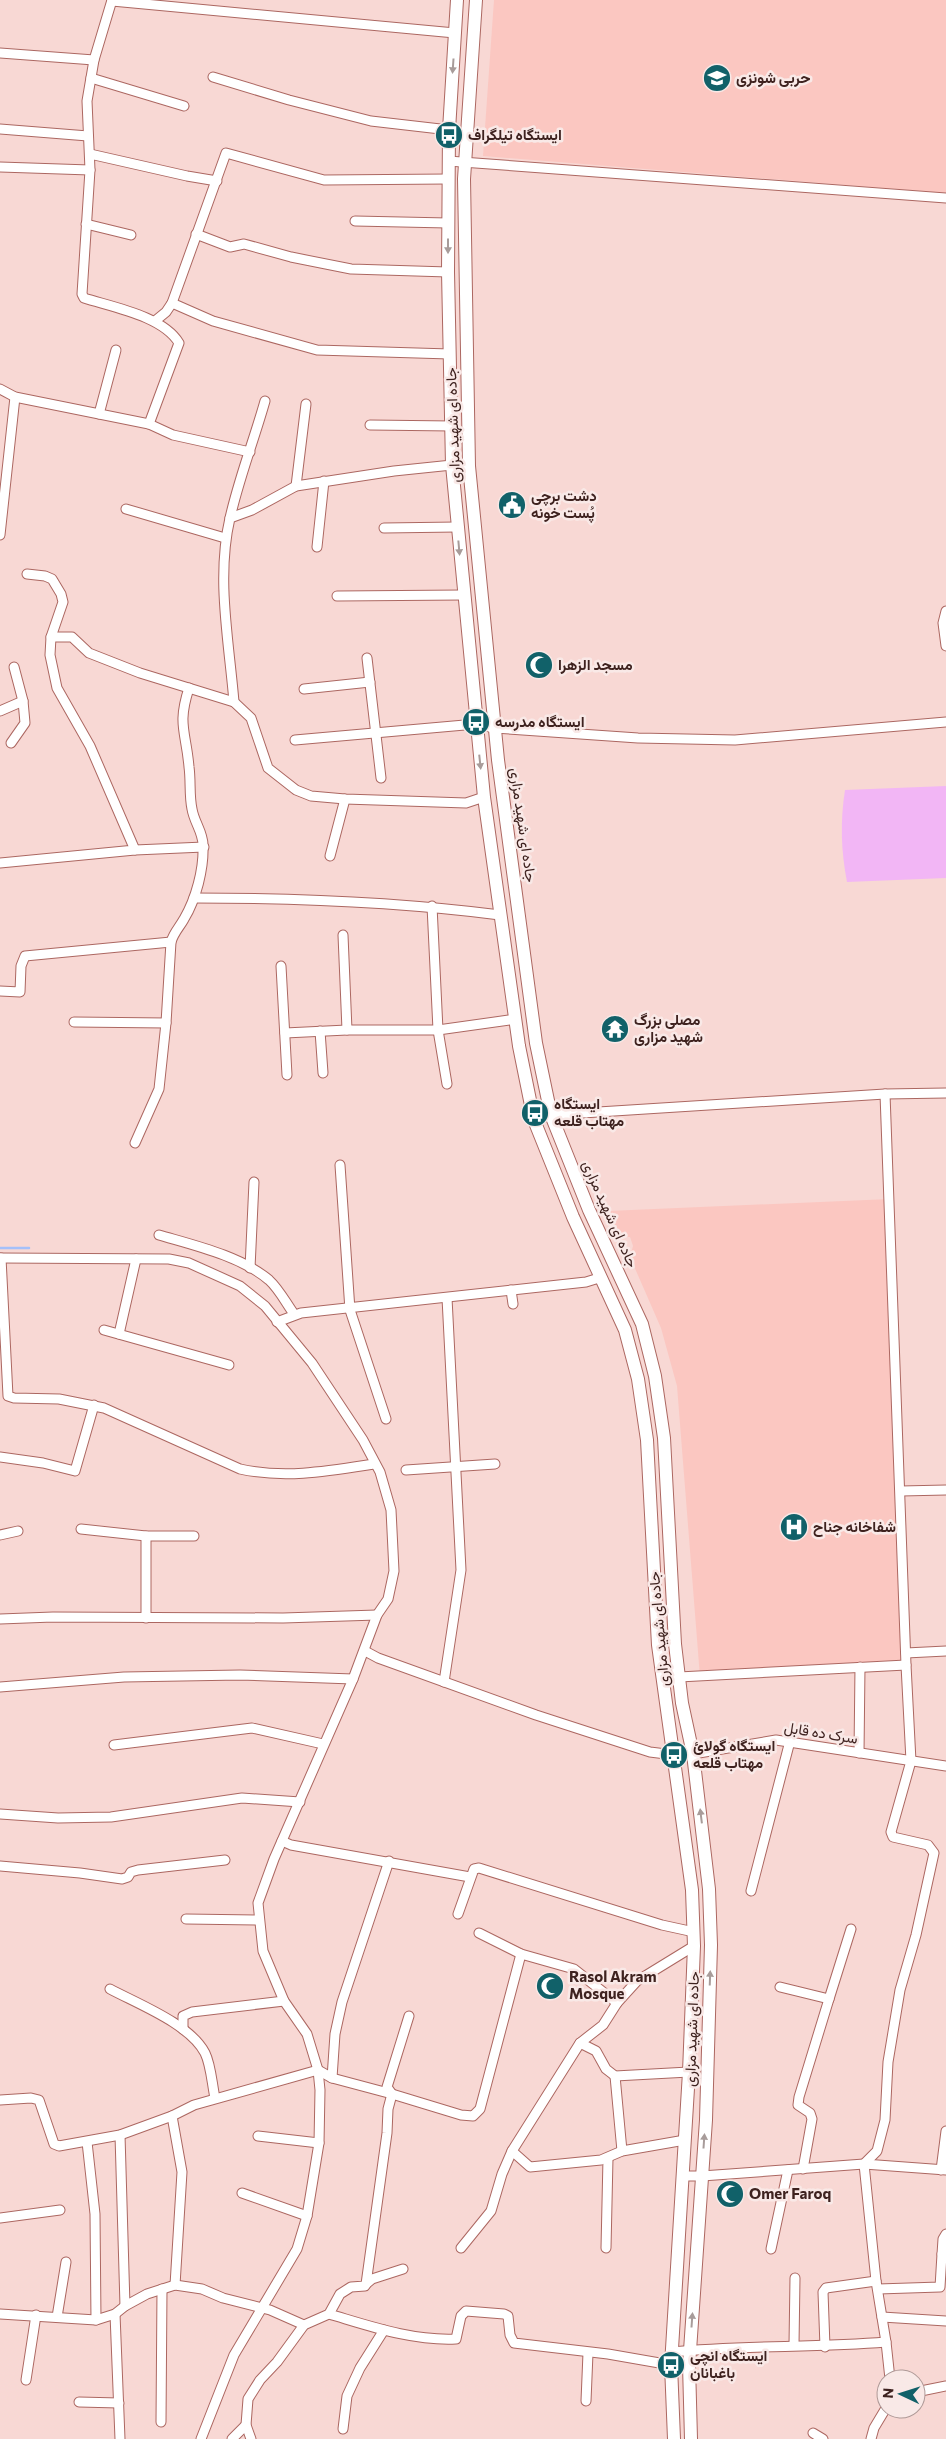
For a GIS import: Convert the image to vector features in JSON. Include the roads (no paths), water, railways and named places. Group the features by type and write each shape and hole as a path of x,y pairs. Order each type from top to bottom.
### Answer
{"main road":[{"name":"جاده ای شهید مزاری","path":"457,0 448,160 452,465 463,595 484,797 516,1019 534,1120 599,1278 625,1330 638,1379 647,1440 658,1645 692,1890 694,1946 689,2072 672,2358 674,2439"},
{"name":"جاده ای شهید مزاری","path":"476,0 465,162 469,466 494,728 536,1043 551,1115 589,1210 642,1324 655,1376 664,1438 669,1554 679,1677 693,1754 709,1889 711,1946 706,2120 690,2350 691,2439"},
{"path":"654,1555 669,1554"}],"street":[{"path":"149,424 178,343 174,335 155,321 82,296 90,170 87,101 94,60 112,1 455,33"},
{"path":"0,53 94,60"},
{"path":"214,77 289,100 371,120 449,130"},
{"path":"91,78 184,106"},
{"path":"0,129 88,136"},
{"path":"155,321 166,312 172,303 226,152 324,180 448,179"},
{"path":"90,154 217,181"},
{"path":"448,160 946,198"},
{"path":"0,166 90,170"},
{"path":"355,222 448,223"},
{"path":"86,224 130,235"},
{"path":"196,234 230,247 244,244 291,257 351,268 448,272"},
{"path":"172,303 213,321 317,350 450,354"},
{"path":"98,414 116,350"},
{"path":"0,389 15,396 149,424 173,435 250,452"},
{"path":"0,534 1,505 15,396"},
{"path":"234,702 223,592 225,538 243,465 250,452 265,401"},
{"path":"296,486 306,404"},
{"path":"370,426 452,426"},
{"path":"230,518 252,510 296,486 452,465"},
{"path":"317,546 324,481"},
{"path":"126,509 225,538"},
{"path":"384,528 457,527"},
{"path":"27,574 45,576 52,579 62,594 63,602 51,637 50,655 57,688 90,746 135,850"},
{"path":"337,596 463,595"},
{"path":"946,611 943,623 946,646"},
{"path":"51,637 72,637 89,653 234,702 251,718 268,768 296,790 311,796 466,803 484,797"},
{"path":"367,658 381,778"},
{"path":"11,743 25,723 23,700 14,667"},
{"path":"304,689 370,682"},
{"path":"135,1143 159,1089 166,1023 171,942 174,930 184,920 194,898 204,847 192,810 189,766 181,723 182,708 189,688"},
{"path":"0,711 23,700"},
{"path":"295,740 476,724 494,728 638,738 735,740 946,722"},
{"path":"330,856 345,799"},
{"path":"0,863 135,850 204,847"},
{"path":"194,898 337,901 432,906 500,915"},
{"path":"432,906 438,1030 447,1084"},
{"path":"343,935 347,1030"},
{"path":"0,991 20,992 21,966 25,956 171,942"},
{"path":"281,966 287,1076"},
{"path":"285,1033 347,1030 438,1030 516,1019"},
{"path":"74,1022 166,1023"},
{"path":"320,1031 323,1073"},
{"path":"534,1120 551,1115 885,1094 946,1093"},
{"path":"864,2164 877,2151 885,2120 888,2062 900,1990 916,1936 934,1853 928,1845 901,1840 891,1835 911,1761 885,1094"},
{"path":"340,1166 350,1310 386,1419"},
{"path":"250,1268 254,1182"},
{"path":"159,1235 209,1250 250,1268 270,1280 294,1314"},
{"path":"201,2439 234,2354 266,2309 297,2249 307,2216 319,2143 320,2090 318,2070 307,2034 284,2001 263,1951 259,1920 260,1895 287,1843 300,1802 323,1744 353,1678 370,1654 377,1615 388,1599 394,1571 391,1510 385,1485 363,1440 312,1363 280,1321 240,1286 189,1263 169,1259 0,1258 8,1396 14,1398 59,1399 94,1405 240,1469 260,1474 314,1474 374,1464"},
{"path":"119,1334 136,1259"},
{"path":"280,1321 294,1314 350,1310 586,1282 599,1278"},
{"path":"511,1290 514,1304"},
{"path":"444,1682 462,1570 447,1298"},
{"path":"104,1330 229,1365"},
{"path":"0,1457 44,1463 75,1471 94,1405"},
{"path":"406,1470 457,1465 495,1464"},
{"path":"901,1491 946,1490"},
{"path":"81,1529 146,1536 194,1536"},
{"path":"0,1535 18,1531"},
{"path":"146,1536 146,1618"},
{"path":"0,1619 53,1617 282,1618 377,1615"},
{"path":"906,1653 946,1651"},
{"path":"370,1654 444,1682 640,1749 674,1755"},
{"path":"679,1677 906,1665"},
{"path":"859,1753 860,1667"},
{"path":"0,1687 124,1677 240,1675 353,1678"},
{"path":"114,1745 252,1728 323,1744"},
{"name":"سرک ده قابل","path":"693,1754 776,1740 946,1766"},
{"path":"751,1891 790,1741"},
{"path":"0,1814 58,1818 111,1817 242,1798 300,1802"},
{"path":"287,1843 470,1877"},
{"path":"0,1866 80,1873 122,1879 128,1877 131,1872 138,1870 225,1860"},
{"path":"330,2077 335,2034 342,2002 389,1861"},
{"path":"458,1914 470,1877 474,1869 480,1868 662,1925 694,1932"},
{"path":"186,1919 259,1920"},
{"path":"803,2169 812,2119 810,2113 798,2105 799,2097 851,1929"},
{"path":"479,1933 521,1954 574,1969 617,2003"},
{"path":"461,2248 491,2211 502,2174 512,2152 580,2043 603,2025 617,2003 637,1981 694,1946"},
{"path":"0,2100 31,2098 39,2100 54,2144 68,2145 120,2135 215,2098 318,2070 330,2077 461,2116 473,2116 480,2109 521,1954"},
{"path":"780,1988 829,2000"},
{"path":"110,1989 182,2029 205,2053 215,2098"},
{"path":"182,2029 183,2016 192,2012 284,2001"},
{"path":"392,2094 387,2087 409,2016"},
{"path":"580,2043 596,2051 606,2069 615,2076 689,2072"},
{"path":"615,2076 622,2151"},
{"path":"366,2284 387,2133 388,2109 392,2094"},
{"path":"172,2116 182,2172 175,2285"},
{"path":"684,2176 864,2164 943,2170 946,2131"},
{"path":"120,2135 125,2306"},
{"path":"258,2136 319,2143"},
{"path":"512,2152 530,2167 608,2158 622,2151 685,2140"},
{"path":"87,2142 95,2214 96,2320"},
{"path":"606,2248 608,2158"},
{"path":"864,2164 877,2285 889,2369"},
{"path":"771,2249 788,2170"},
{"path":"242,2193 307,2216"},
{"path":"0,2218 60,2210"},
{"path":"825,2347 823,2292 826,2288 877,2285 940,2287 944,2254 943,2239 946,2234"},
{"path":"57,2317 66,2262"},
{"path":"251,2439 246,2425 248,2399 260,2380 277,2362 304,2325 329,2314 340,2294 351,2287 365,2286 372,2278 403,2270"},
{"path":"794,2346 795,2278"},
{"path":"0,2314 96,2320 115,2314 125,2306 175,2285 202,2289 266,2309 304,2325"},
{"path":"161,2422 162,2289"},
{"path":"329,2314 384,2330 439,2340 456,2339 461,2316 466,2311 504,2314 508,2316 510,2335 514,2343 588,2353 672,2358 690,2350 794,2346 825,2347 886,2342"},
{"path":"115,2314 120,2439"},
{"path":"26,2380 36,2316"},
{"path":"882,2317 946,2321"},
{"path":"343,2429 347,2396 360,2368 384,2330"},
{"path":"586,2401 588,2353"},
{"path":"926,2390 946,2386"},
{"path":"78,2402 120,2403"},
{"path":"872,2439 874,2428 879,2419"},
{"path":"232,2439 246,2425"},
{"path":"813,2433 823,2439"}],"waterway":[{"path":"0,1248 29,1248"}],"place":[{"name":"حربی شونزی","path":"717,78"},
{"name":"ایستگاه تیلگراف","path":"449,135"},
{"name":"دشت برچی پُست خونه","path":"512,505"},
{"name":"مسجد الزهرا","path":"539,665"},
{"name":"ایستگاه مدرسه","path":"476,722"},
{"name":"مصلی بزرگ شهید مزاری","path":"615,1029"},
{"name":"ایستگاه مهتاب قلعه","path":"535,1113"},
{"name":"شفاخانه جناح","path":"794,1527"},
{"name":"ایستگاه گولائ مهتاب قلعه","path":"674,1755"},
{"name":"Rasol Akram Mosque","path":"550,1986"},
{"name":"Omer Faroq","path":"730,2194"},
{"name":"ایستگاه انچی باغبانان","path":"671,2365"}]}
